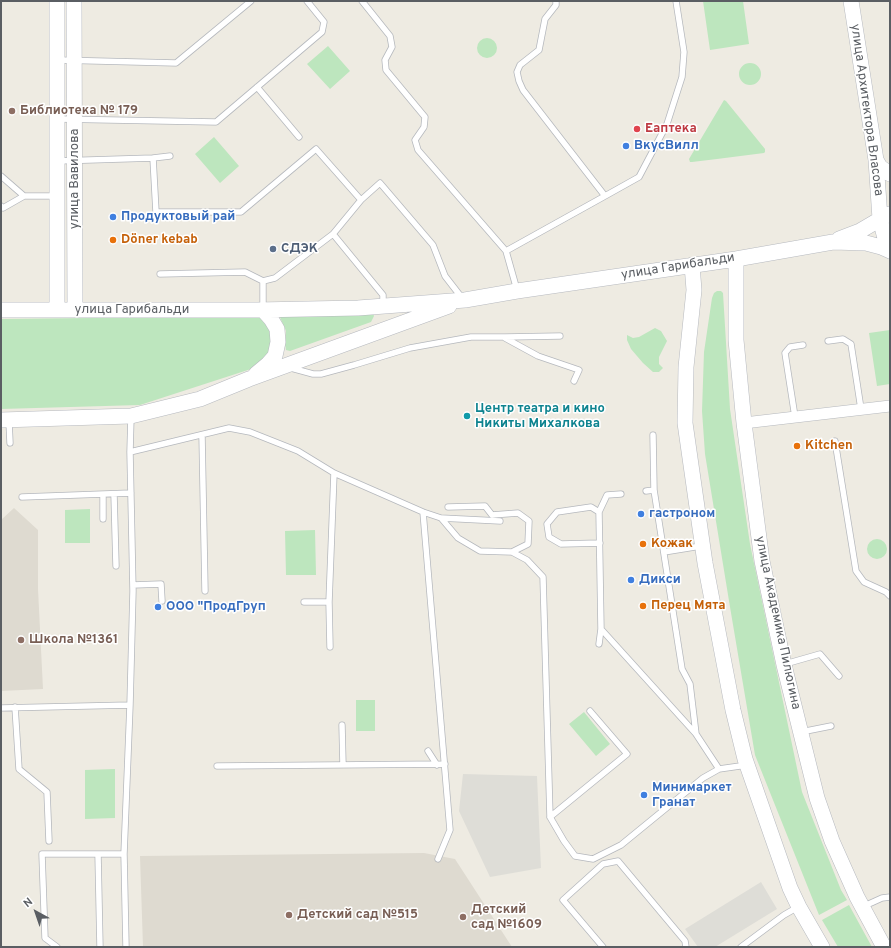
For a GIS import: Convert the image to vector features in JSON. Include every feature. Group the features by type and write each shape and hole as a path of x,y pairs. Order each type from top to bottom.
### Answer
{"street":[{"name":"улица Вавилова","path":"57,1 57,310"},
{"name":"улица Вавилова","path":"74,1 75,310"},
{"name":"улица Архитектора Власова","path":"851,1 885,216 886,242 890,251"},
{"path":"876,160 880,167 890,174"},
{"path":"833,242 860,230 885,216"},
{"name":"улица Гарибальди","path":"1,310 263,310 383,306 464,300 692,266 833,242 866,243 890,251"},
{"name":"улица Академика Пилюгина","path":"736,259 736,340 744,423 762,561 784,665 817,798 832,841 862,907 883,942"},
{"path":"692,266 694,290 686,367 685,423 702,546 733,710 747,765 790,888 822,947"},
{"name":"улица Гарибальди","path":"5,420 131,416 200,399 464,300"},
{"name":"улица Гарибальди","path":"249,380 275,356 278,342 277,329 263,310"},
{"path":"744,423 890,406"}],"lane":[{"path":"57,60 176,63 251,1"},
{"path":"57,119 216,122 322,32 324,22 307,1"},
{"path":"362,1 390,36 392,48 386,60 386,70 425,117 424,127 415,140 418,150 506,251 517,291"},
{"path":"556,1 556,5 545,19 539,50 520,65 518,72 519,81 523,90 606,196"},
{"path":"506,251 639,177 667,124 682,77 684,52 676,1"},
{"path":"256,88 299,137"},
{"path":"153,158 156,212 241,212 316,149 361,200"},
{"path":"57,161 153,158 170,156"},
{"path":"1,176 24,196"},
{"path":"160,274 245,272 263,281 275,278 332,234 361,200 380,183 433,245 445,276 464,300"},
{"path":"2,208 24,196 57,196"},
{"path":"332,234 383,295 383,306"},
{"path":"263,281 263,310"},
{"path":"285,366 313,374 321,374 410,348 471,337 505,338 560,336"},
{"path":"505,338 538,356 579,370 574,381"},
{"path":"828,341 843,338 850,344 861,409"},
{"path":"795,417 785,353 790,347 803,345"},
{"path":"126,947 124,854 133,585 130,452 131,416"},
{"path":"5,420 10,443"},
{"path":"130,452 229,428 250,432 298,451 334,473 423,512 441,518 500,521"},
{"path":"202,435 205,592"},
{"path":"653,435 654,490 682,669 690,684 696,734"},
{"path":"835,442 856,572 864,582 886,592 890,596"},
{"path":"330,646 329,602 334,473"},
{"path":"646,491 654,490"},
{"path":"22,497 131,493"},
{"path":"103,494 103,519"},
{"path":"114,494 116,566"},
{"path":"599,644 601,629 599,512 607,495 621,494"},
{"path":"448,507 485,506 492,515 518,513 529,522 528,544 512,552"},
{"path":"599,512 591,507 556,512 547,524 549,537 561,544 600,543"},
{"path":"423,512 450,830 438,859"},
{"path":"441,518 458,538 480,551 512,552 527,560 543,577 550,817 575,856 593,859 621,845 703,778 718,769 747,765"},
{"path":"664,552 702,546"},
{"path":"133,585 161,584 162,601"},
{"path":"308,609 306,602 329,602"},
{"path":"601,629 696,734 718,769"},
{"path":"784,665 820,654 839,676"},
{"path":"1,708 130,705"},
{"path":"15,707 19,769 47,792 49,841"},
{"path":"550,817 627,754 590,711"},
{"path":"342,725 343,765"},
{"path":"801,733 831,726"},
{"path":"428,751 437,765"},
{"path":"217,766 445,764"},
{"path":"57,947 45,938 42,854 124,854"},
{"path":"98,854 100,947"},
{"path":"603,947 563,900 603,864 618,861 685,941 686,947"},
{"path":"862,907 882,898 890,897"},
{"path":"741,947 784,915 799,907"}],"shaded area":[{"name":"Школа №1361","path":"14,508 38,530 38,589 43,689 1,691 1,520"},
{"path":"463,774 537,776 541,868 490,877 459,811"},
{"path":"424,853 455,859 512,947 143,947 140,856"},
{"path":"761,882 777,909 715,947 698,947 685,929"}],"green space":[{"path":"703,1 743,1 749,44 710,50"},
{"path":"487,38 494,41 497,48 494,55 487,58 480,55 477,48 480,41"},
{"path":"328,46 350,71 330,89 307,64"},
{"path":"750,63 758,66 761,74 758,82 750,85 742,82 739,74 742,66"},
{"path":"724,100 765,149 765,152 690,162 689,159"},
{"path":"214,137 239,166 220,183 195,154"},
{"path":"721,291 723,293 730,409 750,544 802,792 841,890 847,900 819,915 755,755 730,607 705,454 702,411 704,352 712,298 714,293"},
{"path":"372,309 374,316 371,322 290,351 286,350 286,331 279,315"},
{"path":"256,314 271,330 270,353 251,369 140,405 1,409 1,319"},
{"path":"655,328 661,331 667,341 659,357 659,364 663,368 659,372 653,372 643,363 631,349 627,340 627,335 633,338 639,337"},
{"path":"890,330 890,384 877,386 869,333"},
{"path":"90,509 90,543 65,543 65,510"},
{"path":"315,530 316,575 286,575 285,531"},
{"path":"873,539 881,539 887,545 887,553 881,559 873,559 867,553 867,545"},
{"path":"356,700 375,700 375,731 356,731"},
{"path":"584,712 610,744 596,756 569,724"},
{"path":"115,769 115,818 85,819 85,770"},
{"path":"849,905 872,947 838,947 822,920"}],"place":[{"name":"Библиотека № 179","path":"12,111"},
{"name":"Еаптека","path":"637,129"},
{"name":"ВкусВилл","path":"626,146"},
{"name":"Продуктовый рай","path":"113,217"},
{"name":"Döner kebab","path":"113,240"},
{"name":"СДЭК","path":"273,249"},
{"name":"Центр театра и кино Никиты Михалкова","path":"467,416"},
{"name":"Kitchen","path":"797,446"},
{"name":"гастроном","path":"641,514"},
{"name":"Кожак","path":"643,544"},
{"name":"Дикси","path":"631,580"},
{"name":"Перец Мята","path":"643,606"},
{"name":"ООО \"ПродГруп","path":"158,607"},
{"name":"Школа №1361","path":"21,640"},
{"name":"Минимаркет Гранат","path":"644,795"},
{"name":"Детский сад №515","path":"289,915"},
{"name":"Детский сад №1609","path":"463,917"}]}
